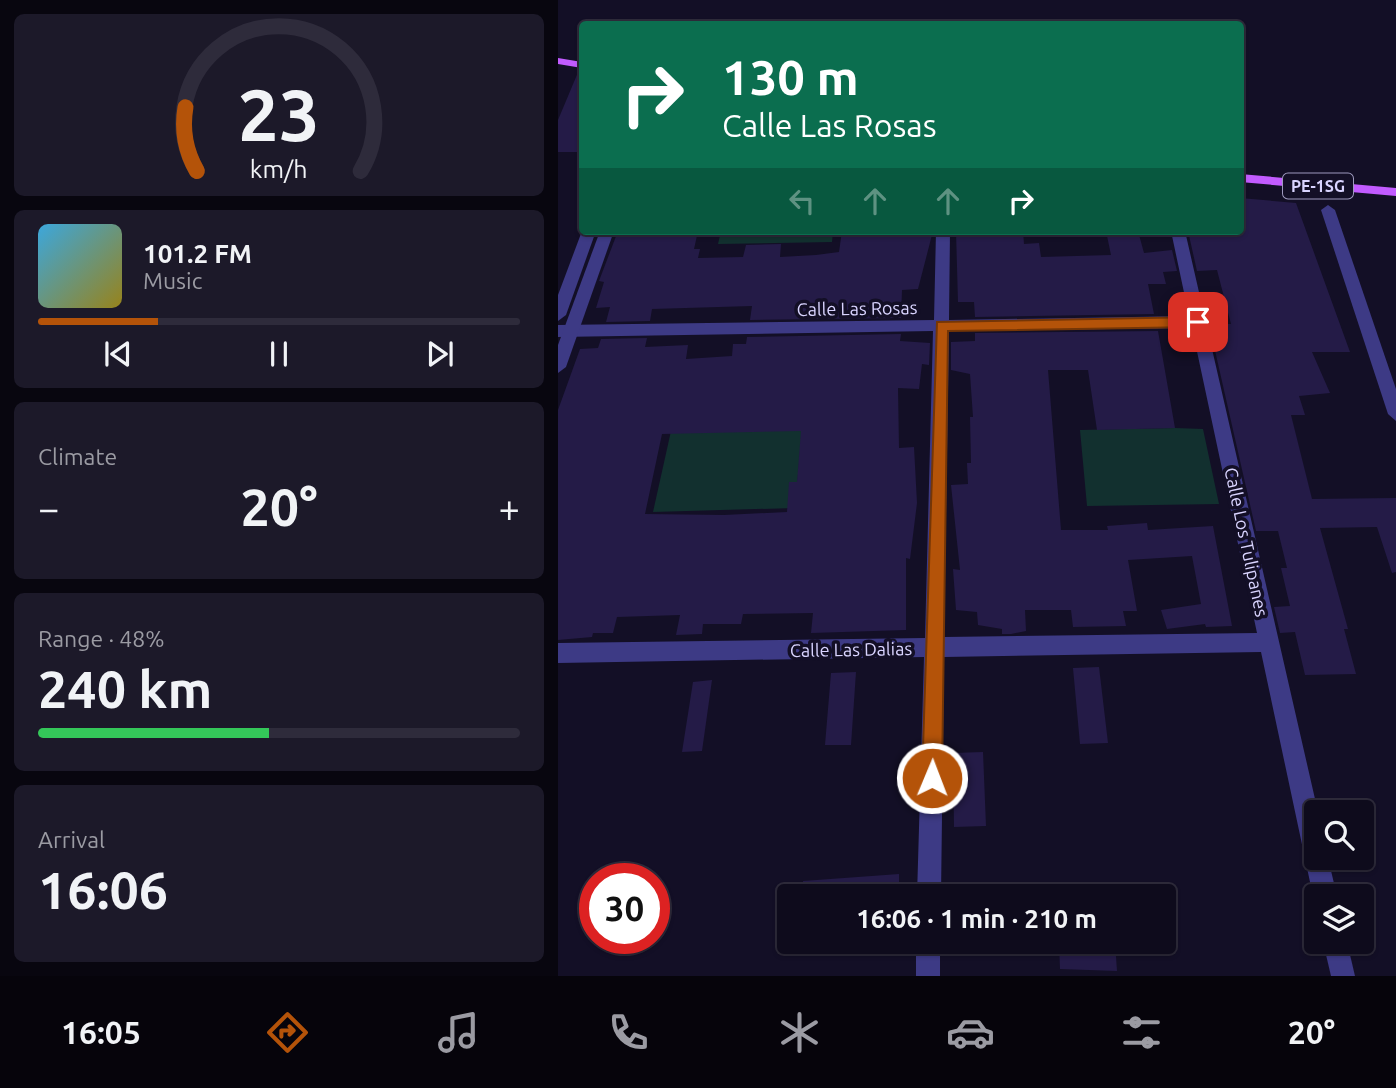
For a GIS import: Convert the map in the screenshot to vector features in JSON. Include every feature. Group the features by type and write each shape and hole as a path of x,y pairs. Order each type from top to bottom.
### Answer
{"main road":[{"path":"558,61 579,64"},
{"name":"PE-1SG","path":"1244,178 1396,192"}],"street":[{"path":"1328,210 1396,414"},
{"path":"558,315 588,235"},
{"path":"558,367 565,331 605,235"},
{"path":"929,884 944,235"},
{"name":"Calle Los Tulipanes","path":"1179,235 1304,801"},
{"name":"Calle Las Rosas","path":"565,331 1198,322"},
{"name":"Calle Las Dalias","path":"558,653 1269,642"},
{"path":"928,954 928,976"},
{"path":"1338,954 1343,976"}],"green space":[{"path":"720,235 833,235 832,242 718,244"},
{"path":"1203,429 1219,504 1087,506 1080,430"},
{"path":"802,430 795,508 653,512 671,431"}],"building":[{"path":"579,70 579,152 558,152 558,120"},
{"path":"1244,198 1296,203 1350,352 1312,352 1330,393 1299,396 1305,415 1291,415 1312,499 1396,498 1396,572 1392,573 1377,527 1320,528 1348,629 1344,629 1356,674 1305,675 1295,632 1280,633 1274,607 1290,606 1281,568 1287,568 1278,531 1256,531 1209,324 1231,324 1217,270 1197,271 1189,235 1244,235"},
{"path":"616,235 697,235 694,249 700,249 698,258 743,257 746,245 781,244 780,257 839,252 841,235 932,235 918,289 902,290 901,318 750,320 752,306 652,309 650,321 606,322 610,307 596,308 604,282 599,281"},
{"path":"956,235 1023,235 1024,244 1039,243 1041,257 1111,255 1107,235 1139,235 1144,253 1172,250 1177,271 1163,272 1166,284 1148,284 1154,314 975,317 974,302 958,302"},
{"path":"1158,331 1175,428 1097,430 1088,370 1048,370 1061,530 1108,530 1107,526 1147,523 1148,530 1213,526 1232,626 1206,627 1205,624 1167,629 1161,610 1201,604 1192,556 1128,560 1137,611 1123,611 1126,626 1073,627 1071,610 1025,610 1026,631 1011,634 1002,634 1002,629 978,625 977,612 956,610 953,569 960,570 951,485 968,484 967,463 971,463 970,417 973,417 970,374 951,370 951,342 975,341 975,333"},
{"path":"901,334 900,341 930,343 929,365 922,364 919,389 898,388 899,448 914,447 917,503 910,559 906,558 906,630 811,633 813,613 743,614 741,624 703,624 702,634 676,635 680,615 617,617 613,633 593,633 592,637 558,640 558,410 580,349 598,348 601,339 647,338 645,347 688,345 686,359 732,356 733,344 746,344 747,337","holes":["801,431 797,482 789,482 787,512 724,515 645,514 662,434"]},
{"path":"1099,667 1108,743 1080,744 1073,668"},
{"path":"856,672 851,745 825,745 831,673"},
{"path":"712,680 702,751 682,752 693,682"},
{"path":"983,752 986,826 954,827 953,753"},
{"path":"899,874 899,884 803,884 803,881"},
{"path":"1059,954 1116,954 1117,971 1060,969"}],"route":[{"path":"932,778 942,326 1198,322"}]}
